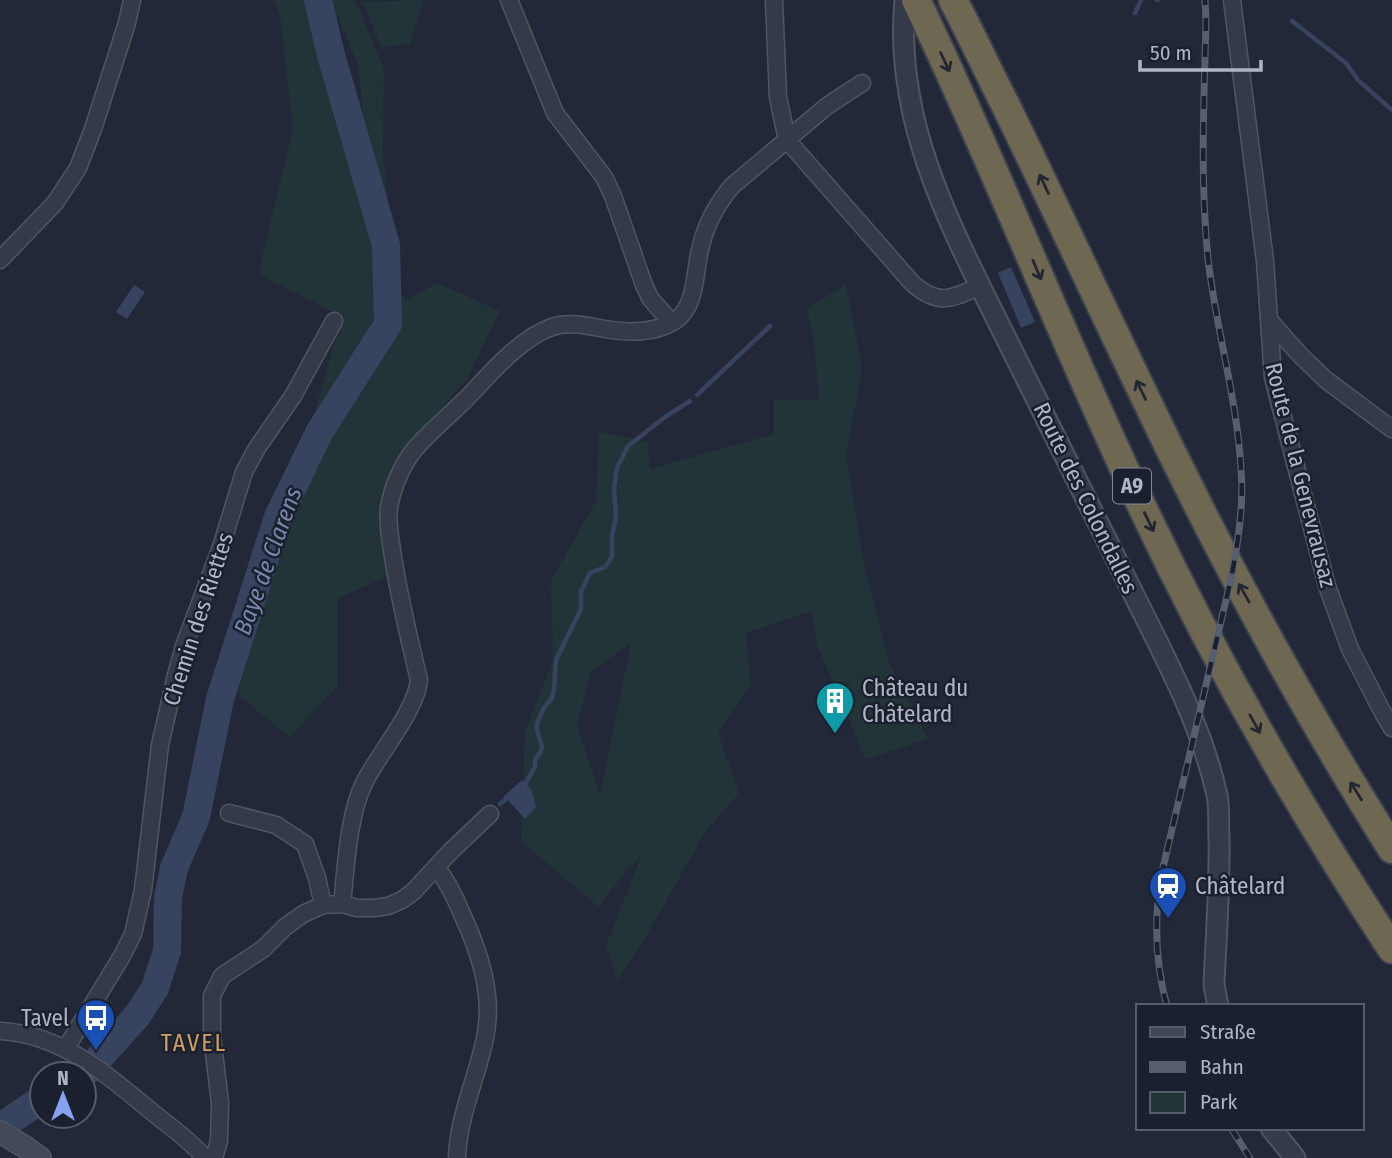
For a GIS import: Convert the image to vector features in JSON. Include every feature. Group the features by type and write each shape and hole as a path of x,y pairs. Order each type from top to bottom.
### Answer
{"highway":[{"name":"A9","path":"916,0 999,181 1107,430 1177,579 1303,808 1392,949"},
{"name":"A9","path":"953,0 1215,540 1303,702 1392,849"}],"main road":[{"path":"0,1132 33,1152"}],"street":[{"path":"0,260 55,203 78,168 93,129 132,0"},
{"path":"509,0 555,113 604,177 650,298 671,323"},
{"path":"774,0 778,97 787,140 921,291 942,298 956,296 980,286"},
{"name":"Route des Colondalles","path":"905,0 902,29 906,75 915,126 942,204 980,286 1157,641 1202,740 1218,803 1219,857 1214,985 1218,1004"},
{"name":"Route de la Genevrausaz","path":"1232,0 1265,261 1273,378 1327,586 1350,649 1392,728"},
{"path":"342,904 353,820 363,785 418,689 419,680 389,532 389,509 402,468 414,450 509,354 543,331 554,326 573,325 630,332 646,331 665,327 683,313 692,295 700,247 709,221 732,186 827,106 862,83"},
{"name":"Chemin des Riettes","path":"66,1048 133,934 143,890 160,745 176,675 244,472 293,396 334,321"},
{"path":"1270,321 1326,380 1392,429"},
{"path":"229,813 276,825 305,844 323,905"},
{"path":"214,1158 219,1141 220,1103 212,1036 212,996 222,976 262,948 294,920 323,905 342,904 357,908 374,908 402,900 490,814"},
{"path":"436,867 448,881 478,950 487,998 485,1037 460,1132 457,1158"},
{"path":"0,1031 36,1036 66,1048 106,1074 205,1158"},
{"path":"1273,1130 1295,1158"}],"green space":[{"path":"273,0 330,0 330,27 344,136 378,263 406,301 437,283 500,311 467,379 398,456 387,530 392,574 337,599 337,687 289,737 240,696 236,630 280,536 342,316 258,274 293,129 280,14"},
{"path":"331,0 355,0 384,69 383,154 390,220 365,148 359,67"},
{"path":"423,0 410,44 381,47 363,2"},
{"path":"846,284 862,368 846,455 862,555 889,662 928,739 865,760 817,646 812,611 746,633 751,685 718,733 739,793 706,831 640,947 617,980 606,945 641,857 623,874 599,907 521,841 525,731 553,661 551,581 596,501 599,432 648,442 650,469 774,434 774,400 819,400 814,340 807,309","holes":["631,643 600,794 577,725 591,671"]}],"water":[{"path":"1011,267 1035,322 1021,328 998,273"},
{"path":"134,285 145,292 127,319 116,312"},
{"path":"522,780 532,791 536,807 525,819 504,796"}],"waterway":[{"name":"Baye de Clarens","path":"97,1060 137,1016 155,988 167,951 168,898 174,868 196,817 220,699 278,517 320,431 388,324 386,245 331,55 318,0"},
{"path":"1135,13 1141,0"},
{"path":"1292,21 1346,63 1358,80 1392,110"},
{"path":"697,395 770,326"},
{"path":"524,786 541,751 537,723 552,698 556,660 581,609 581,592 590,573 605,567 612,557 617,468 628,446 690,401"},
{"path":"500,804 511,795"},
{"name":"Baye de Clarens","path":"0,1127 28,1108"}],"railway":[{"path":"1167,1004 1157,941 1161,876 1231,579 1242,497 1239,442 1208,259 1203,140 1205,0"},
{"path":"1232,1130 1250,1158"}],"place":[{"name":"Château du Châtelard","path":"835,735"},
{"name":"Châtelard","path":"1168,920"},
{"name":"Tavel","path":"96,1052"}],"district":[{"name":"TAVEL","path":"194,1043"}]}
